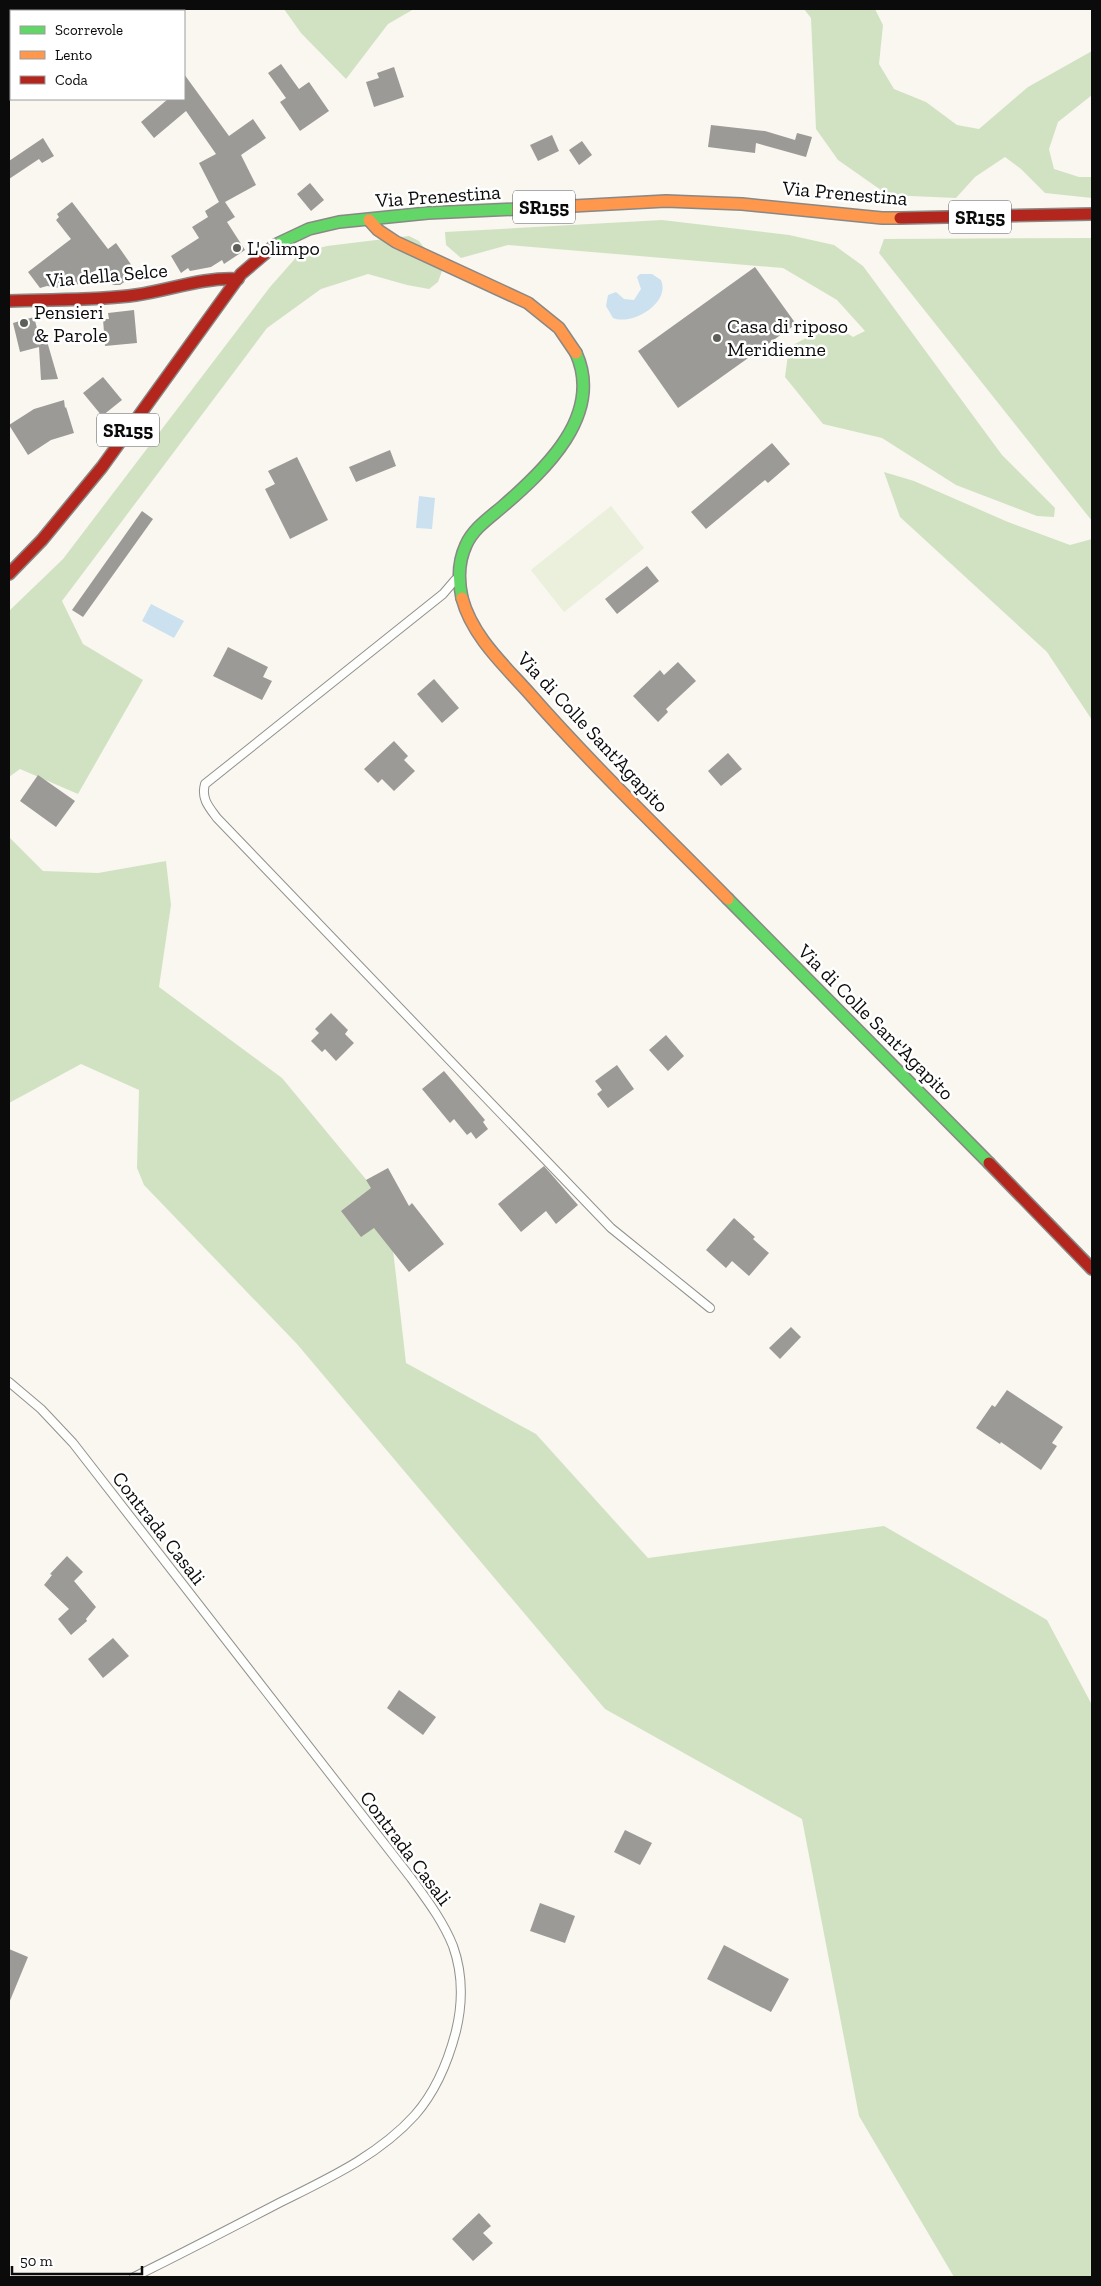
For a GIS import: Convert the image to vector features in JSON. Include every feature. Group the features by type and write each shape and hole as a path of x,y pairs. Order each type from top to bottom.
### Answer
{"street":[{"name":"Via Prenestina","path":"9,574 43,540 79,497 238,279 261,255 295,234 322,225 428,213 666,201 742,204 867,217 1092,214"},
{"name":"Via di Colle Sant'Agapito","path":"369,220 378,230 396,242 517,297 534,307 565,335 581,364 583,378 582,398 575,426 567,439 526,484 470,539 462,554 459,574 464,606 473,625 537,703 1092,1269"},
{"name":"Via della Selce","path":"9,301 120,296 160,291 207,279 238,279"}],"lane":[{"path":"459,574 443,594 204,784 202,792 205,802 217,818 611,1228 710,1308"},
{"name":"Contrada Casali","path":"9,1382 41,1409 73,1443 411,1878 444,1926 456,1954 460,1971 462,1998 448,2058 429,2096 409,2121 386,2141 347,2168 134,2277"}],"green space":[{"path":"284,9 414,9 388,24 346,79 301,33"},
{"path":"804,9 875,9 883,25 879,64 894,89 926,102 957,125 979,129 1028,87 1092,51 1092,95 1058,122 1049,149 1054,169 1079,177 1092,177 1092,198 1045,193 1021,169 1005,157 975,177 956,198 888,195 838,160 816,129 811,18"},
{"path":"662,220 789,235 834,245 863,266 1002,455 1055,508 1054,517 1037,516 956,485 882,438 823,424 785,377 789,347 833,324 853,337 865,331 837,300 783,268 508,245 461,258 446,245 445,232"},
{"path":"409,236 419,241 442,271 438,282 429,289 368,274 321,289 267,328 62,601 83,644 143,680 78,794 20,769 9,777 9,611 63,559 270,287 300,253 327,246"},
{"path":"1092,238 1092,521 879,253 884,239"},
{"path":"884,472 914,481 1008,522 1070,545 1092,539 1092,720 1047,652 900,517"},
{"path":"611,506 644,548 564,612 531,570"},
{"path":"9,837 43,871 98,873 166,861 171,905 159,987 282,1078 388,1206 406,1363 536,1434 648,1558 884,1526 1047,1620 1092,1705 1092,2277 954,2277 859,2116 802,1819 605,1709 297,1344 144,1185 137,1168 139,1090 81,1064 9,1103"}],"water":[{"path":"640,274 652,274 661,280 663,289 660,297 648,311 639,316 621,320 613,318 606,306 608,295 616,292 624,299 634,300 641,289 637,277"},
{"path":"419,496 435,498 432,529 416,528"},
{"path":"151,604 184,621 174,638 142,621"}],"building":[{"path":"281,64 299,89 309,82 329,111 300,131 280,102 286,98 268,73"},
{"path":"394,67 404,97 374,107 366,82 379,78 377,73"},
{"path":"185,75 229,136 253,119 266,138 241,155 256,185 225,202 235,217 227,222 245,250 224,264 222,260 211,267 190,271 188,268 181,273 171,256 199,238 192,227 208,217 205,211 219,202 199,163 216,154 186,111 154,138 141,122 167,100 185,100"},
{"path":"711,125 765,131 795,140 797,133 812,137 806,157 756,143 755,153 708,147"},
{"path":"552,135 559,151 538,161 530,145"},
{"path":"43,138 54,156 42,163 39,159 9,179 9,161"},
{"path":"582,141 592,155 579,165 569,150"},
{"path":"310,183 324,200 311,211 297,194"},
{"path":"72,202 108,249 116,243 137,273 120,285 113,285 100,267 74,287 66,287 64,285 61,288 47,286 40,288 28,272 71,239 56,220 59,217 57,214"},
{"name":"Casa di riposo Meridienne","path":"755,267 796,324 678,408 638,351"},
{"path":"134,310 137,343 105,346 103,319 109,319 108,313"},
{"path":"34,317 38,332 44,331 58,379 41,380 39,347 20,352 13,323"},
{"path":"103,377 122,400 102,416 83,393"},
{"path":"64,400 74,433 51,440 28,455 9,425 34,409"},
{"path":"772,443 790,464 768,483 765,480 706,529 691,512"},
{"path":"390,450 396,466 356,482 349,467"},
{"path":"297,457 328,520 290,539 265,489 275,484 268,471"},
{"path":"142,511 153,519 83,617 72,610"},
{"path":"647,566 659,581 617,614 605,599"},
{"path":"228,647 268,667 263,677 272,681 262,700 213,676"},
{"path":"678,662 696,681 666,709 668,712 658,722 633,696 660,670 664,675"},
{"path":"434,679 459,708 442,723 417,694"},
{"path":"394,741 408,756 404,760 415,771 394,791 382,779 378,783 364,769"},
{"path":"728,753 742,769 721,786 708,771"},
{"path":"38,775 75,801 56,827 20,801"},
{"path":"331,1013 348,1030 345,1034 354,1043 336,1061 325,1049 322,1052 311,1041 319,1033 315,1029"},
{"path":"666,1035 684,1056 668,1071 649,1050"},
{"path":"617,1065 634,1089 608,1108 597,1094 602,1090 595,1081"},
{"path":"444,1071 485,1120 483,1122 488,1129 476,1139 471,1132 467,1135 454,1119 450,1123 422,1089"},
{"path":"544,1166 578,1205 556,1224 546,1211 521,1232 498,1204"},
{"path":"388,1168 409,1206 412,1203 444,1244 409,1272 374,1228 361,1237 341,1211 371,1188 366,1180"},
{"path":"734,1218 769,1253 749,1276 732,1261 726,1268 706,1250"},
{"path":"791,1327 801,1337 780,1359 769,1348"},
{"path":"1007,1390 1063,1427 1052,1443 1057,1446 1041,1470 1001,1442 1000,1444 976,1428 992,1405 995,1407"},
{"path":"67,1556 83,1572 74,1581 96,1607 86,1619 87,1621 71,1635 58,1619 69,1609 44,1585 52,1575 50,1574"},
{"path":"113,1638 129,1656 103,1678 88,1659"},
{"path":"399,1690 436,1717 423,1735 387,1708"},
{"path":"625,1830 652,1843 640,1865 614,1852"},
{"path":"540,1903 575,1916 565,1943 530,1931"},
{"path":"724,1945 789,1979 771,2012 707,1979"},
{"path":"9,1949 28,1957 9,2003"},
{"path":"479,2213 491,2226 483,2233 493,2243 473,2261 452,2239"}],"traffic: fast":[{"path":"275,245 309,229 339,222 428,213 517,209"},
{"path":"462,598 459,578 460,564 463,551 469,539 482,524 536,476 566,439 576,419 582,398 583,376 576,353"},
{"path":"728,899 989,1163"}],"traffic: slow":[{"path":"517,209 666,201 742,204 882,218 900,218"},
{"path":"369,220 378,230 396,242 528,303 559,328 576,353"},
{"path":"462,598 473,625 499,661 602,772 728,899"}],"traffic: jam":[{"path":"900,218 1092,214"},
{"path":"9,574 42,540 102,467 241,274 275,245"},
{"path":"9,301 120,297 212,280 238,279"},
{"path":"989,1163 1092,1269"}],"place":[{"name":"L'olimpo","path":"237,248"},
{"name":"Pensieri & Parole","path":"24,323"},
{"name":"Casa di riposo Meridienne","path":"717,338"}]}
